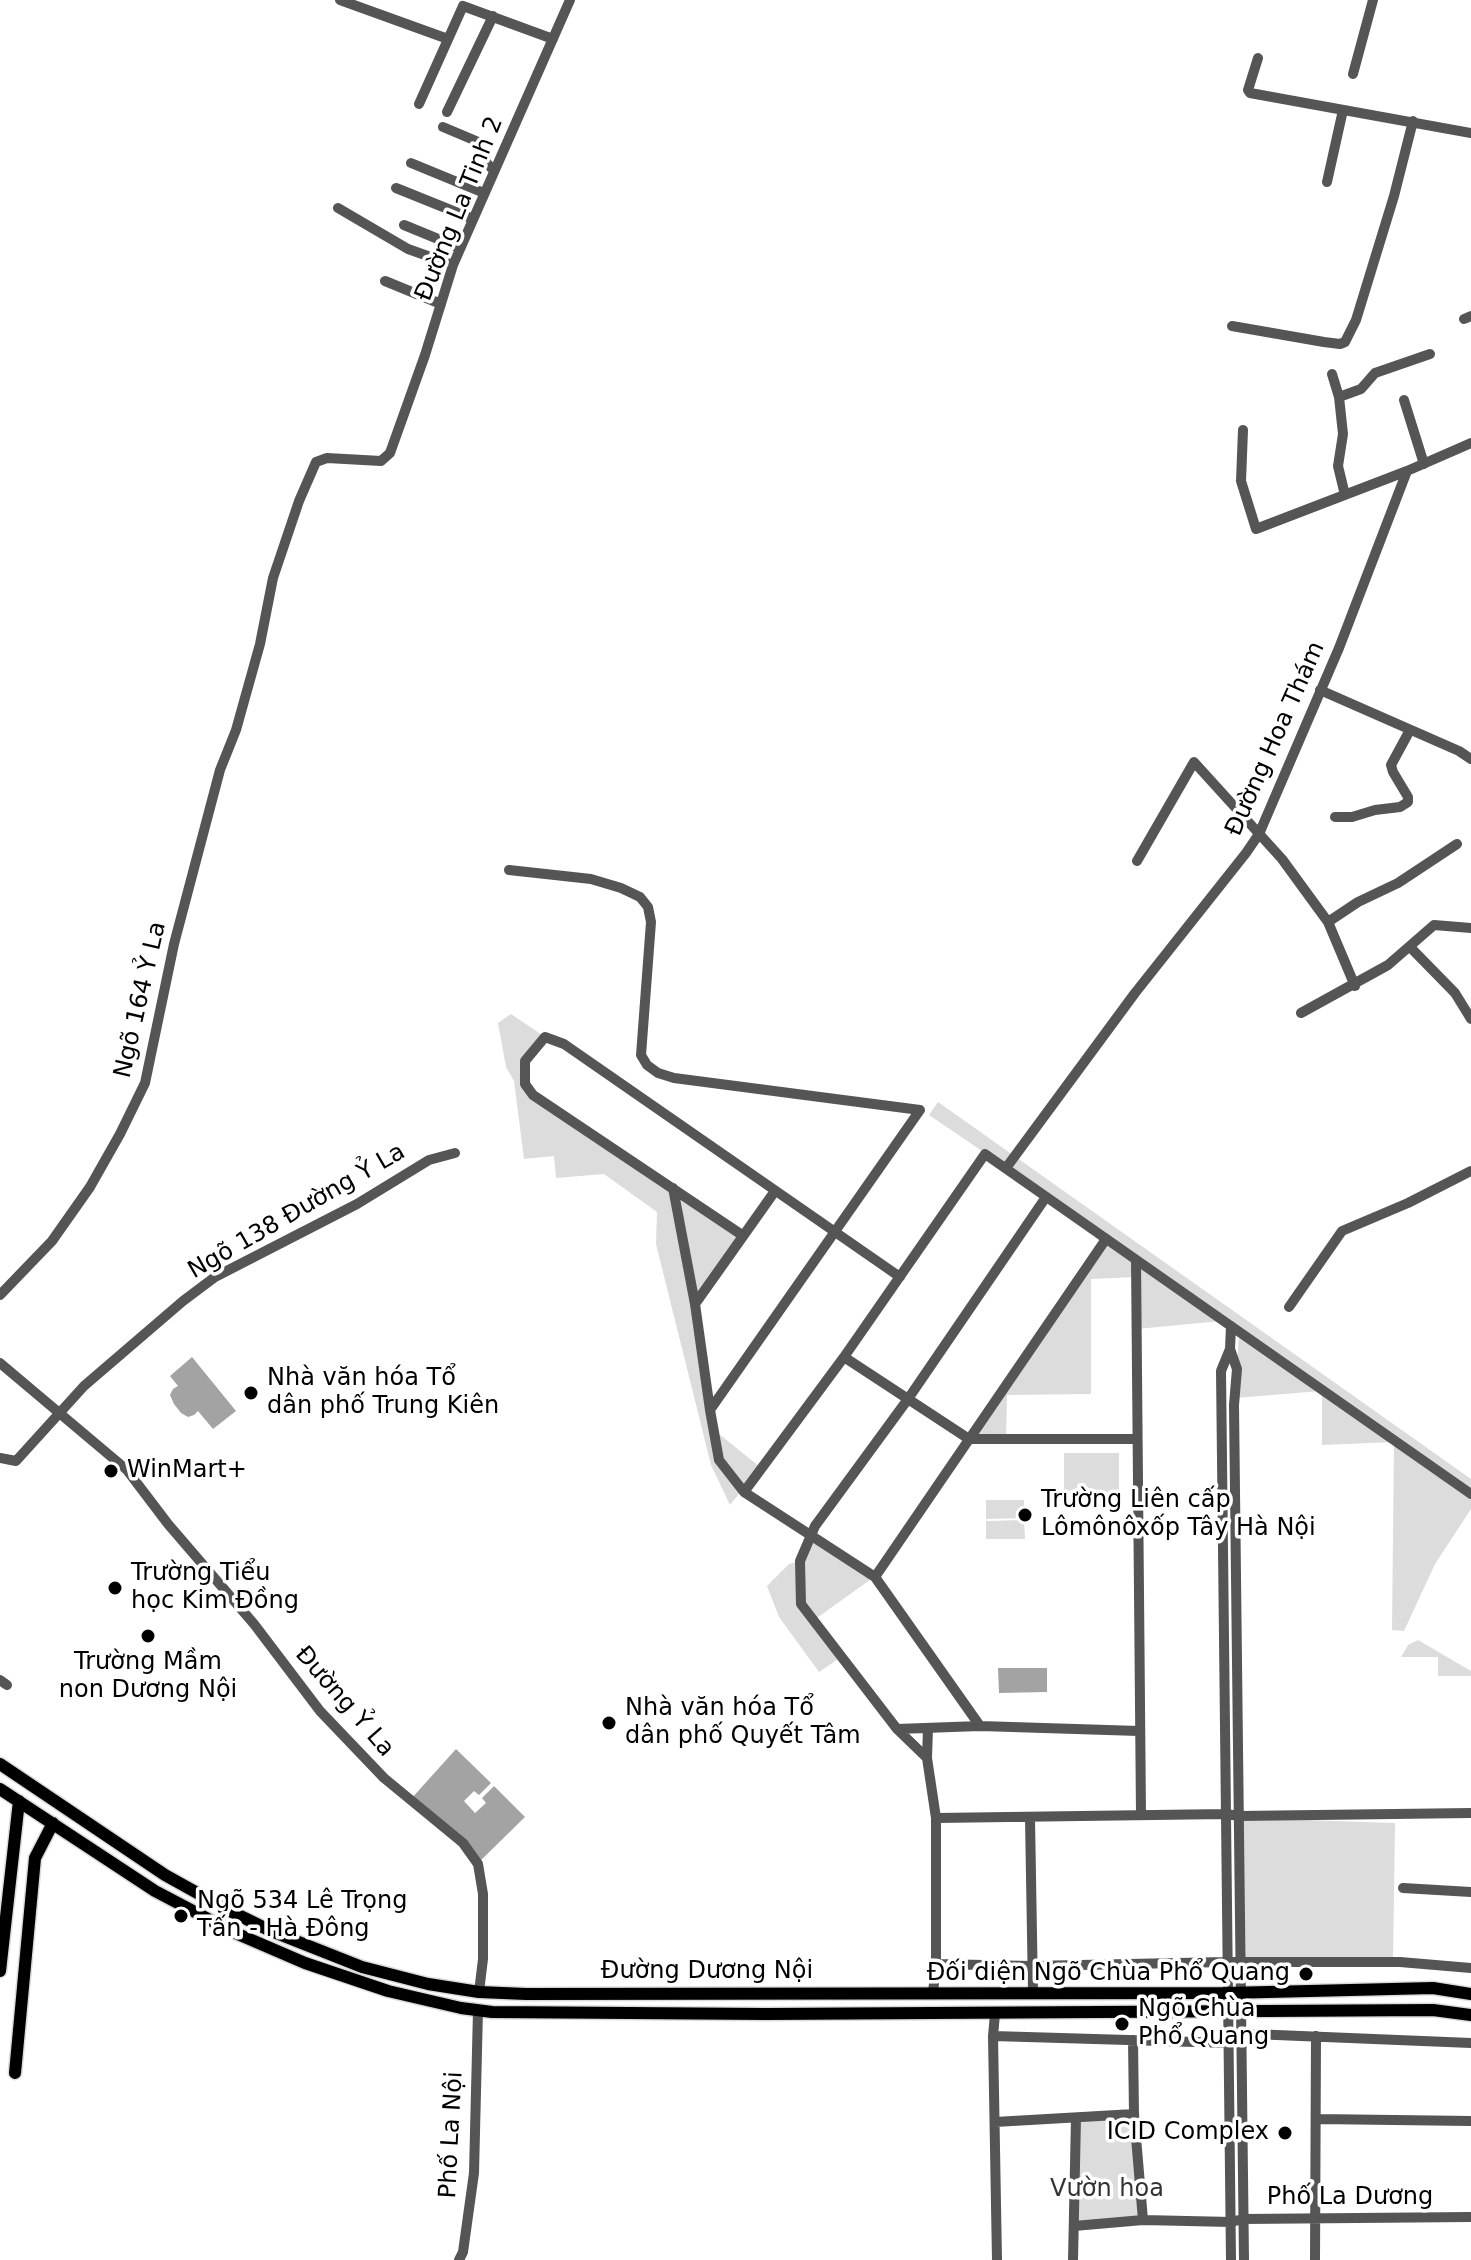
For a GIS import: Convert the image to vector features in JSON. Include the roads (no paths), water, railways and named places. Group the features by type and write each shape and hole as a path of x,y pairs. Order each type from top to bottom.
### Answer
{"main road":[{"name":"Đường Dương Nội","path":"0,1764 165,1875 271,1931 362,1967 428,1984 479,1992 1234,1993 1433,1988 1471,1994"},
{"name":"Đường Dương Nội","path":"0,1789 155,1891 233,1932 305,1963 388,1991 426,2002 478,2010 766,2014 1433,2010 1471,2015"},
{"path":"0,1971 5,1894 19,1801"},
{"path":"15,2073 35,1858 53,1823"},
{"path":"5,1894 31,1897"},
{"path":"478,2010 479,1992"}],"street":[{"path":"340,0 448,39"},
{"name":"Đường La Tinh 2","path":"316,462 327,458 381,461 390,453 453,265 570,0"},
{"path":"1353,74 1373,0"},
{"path":"419,104 466,3 553,39"},
{"path":"447,112 493,16"},
{"path":"1258,58 1248,90 1250,93 1471,133"},
{"path":"1327,182 1343,110"},
{"path":"1232,326 1340,344 1346,341 1356,320 1394,196 1413,121"},
{"path":"443,127 488,146 485,161 494,171"},
{"path":"411,163 484,193"},
{"path":"396,188 473,219"},
{"path":"338,208 408,249 453,265"},
{"path":"404,225 460,248"},
{"path":"385,281 441,304"},
{"path":"1339,397 1361,389 1375,373 1430,354"},
{"path":"1332,374 1339,397 1343,434 1338,466 1345,495"},
{"path":"1404,400 1424,464"},
{"path":"1243,430 1242,483 1255,529 1471,443"},
{"name":"Ngõ 164 Ỷ La","path":"0,1295 52,1241 90,1187 145,1083 174,944 220,770 236,730 260,644 273,578 316,462"},
{"name":"Đường Hoa Thám","path":"1006,1168 1135,993 1259,834 1339,648 1407,471"},
{"path":"1320,690 1471,759"},
{"path":"1335,817 1352,817 1400,807 1408,802 1391,765 1410,730"},
{"path":"1137,861 1194,762 1282,859 1328,922 1355,986"},
{"path":"1328,922 1358,902 1398,883 1457,844"},
{"path":"509,870 591,879 640,897 648,907 651,922 641,1055 647,1065 658,1073 674,1078 920,1110 710,1410"},
{"path":"1301,1013 1355,986 1388,965 1436,924 1471,928"},
{"path":"1410,947 1455,993 1471,1019"},
{"path":"742,1235 533,1095 525,1084 525,1061 545,1037 564,1044 900,1277"},
{"name":"Ngõ 138 Đường Ỷ La","path":"0,1458 16,1461 84,1386 215,1277 357,1204 429,1160 455,1153"},
{"path":"744,1492 844,1357 985,1154 1471,1494"},
{"path":"1289,1307 1342,1231 1470,1176"},
{"path":"673,1188 719,1460 744,1492 875,1577 980,1726"},
{"path":"695,1304 775,1191"},
{"path":"927,1758 897,1729 801,1604 800,1561 819,1520 908,1399 1046,1197"},
{"path":"875,1577 1106,1239"},
{"path":"1136,1260 1141,1815"},
{"path":"1231,1326 1230,1349 1221,1371 1226,1962 1234,1993"},
{"path":"1230,1349 1237,1369 1234,1420 1241,1962 1229,2043 1231,2260"},
{"path":"844,1357 969,1439 1137,1439"},
{"name":"Đường Ỷ La","path":"0,1363 127,1470 328,1719 384,1778 463,1843 478,1864 483,1894 483,1959 479,1992"},
{"path":"819,1520 823,1544"},
{"path":"897,1729 980,1726 1139,1731"},
{"path":"928,1728 927,1758 936,1818 936,1964 933,1993"},
{"path":"936,1818 1471,1813"},
{"path":"1030,1818 1033,1993"},
{"path":"1403,1888 1471,1892"},
{"path":"936,1964 1031,1966 1400,1962 1471,1968"},
{"name":"Phố La Nội","path":"459,2260 463,2252 474,2173 478,2010"},
{"path":"1234,2011 1242,2042 1244,2260"},
{"path":"995,2014 997,2260"},
{"path":"1242,2042 1252,2034 1471,2043"},
{"path":"993,2036 1229,2043"},
{"path":"1315,2260 1316,2036"},
{"path":"1133,2040 1134,2114 1143,2220"},
{"path":"995,2122 1134,2114"},
{"path":"1073,2260 1076,2118"},
{"path":"1317,2119 1471,2121"},
{"name":"Phố La Dương","path":"1074,2226 1143,2220 1231,2222 1243,2219 1471,2217"}],"place":[{"name":"Nhà văn hóa Tổ dân phố Trung Kiên","path":"251,1393"},
{"name":"WinMart+","path":"111,1471"},
{"name":"Trường Liên cấp Lômônôxốp Tây Hà Nội","path":"1025,1515"},
{"name":"Trường Tiểu học Kim Đồng","path":"115,1588"},
{"name":"Trường Mầm non Dương Nội","path":"148,1636"},
{"name":"Nhà văn hóa Tổ dân phố Quyết Tâm","path":"609,1723"},
{"name":"Ngõ 534 Lê Trọng Tấn - Hà Đông","path":"181,1916"},
{"name":"Đối diện Ngõ Chùa Phổ Quang","path":"1306,1974"},
{"name":"Ngõ Chùa Phổ Quang","path":"1122,2024"},
{"name":"ICID Complex","path":"1285,2133"}],"park label":[{"name":"Vườn hoa","path":"1107,2190"}]}
